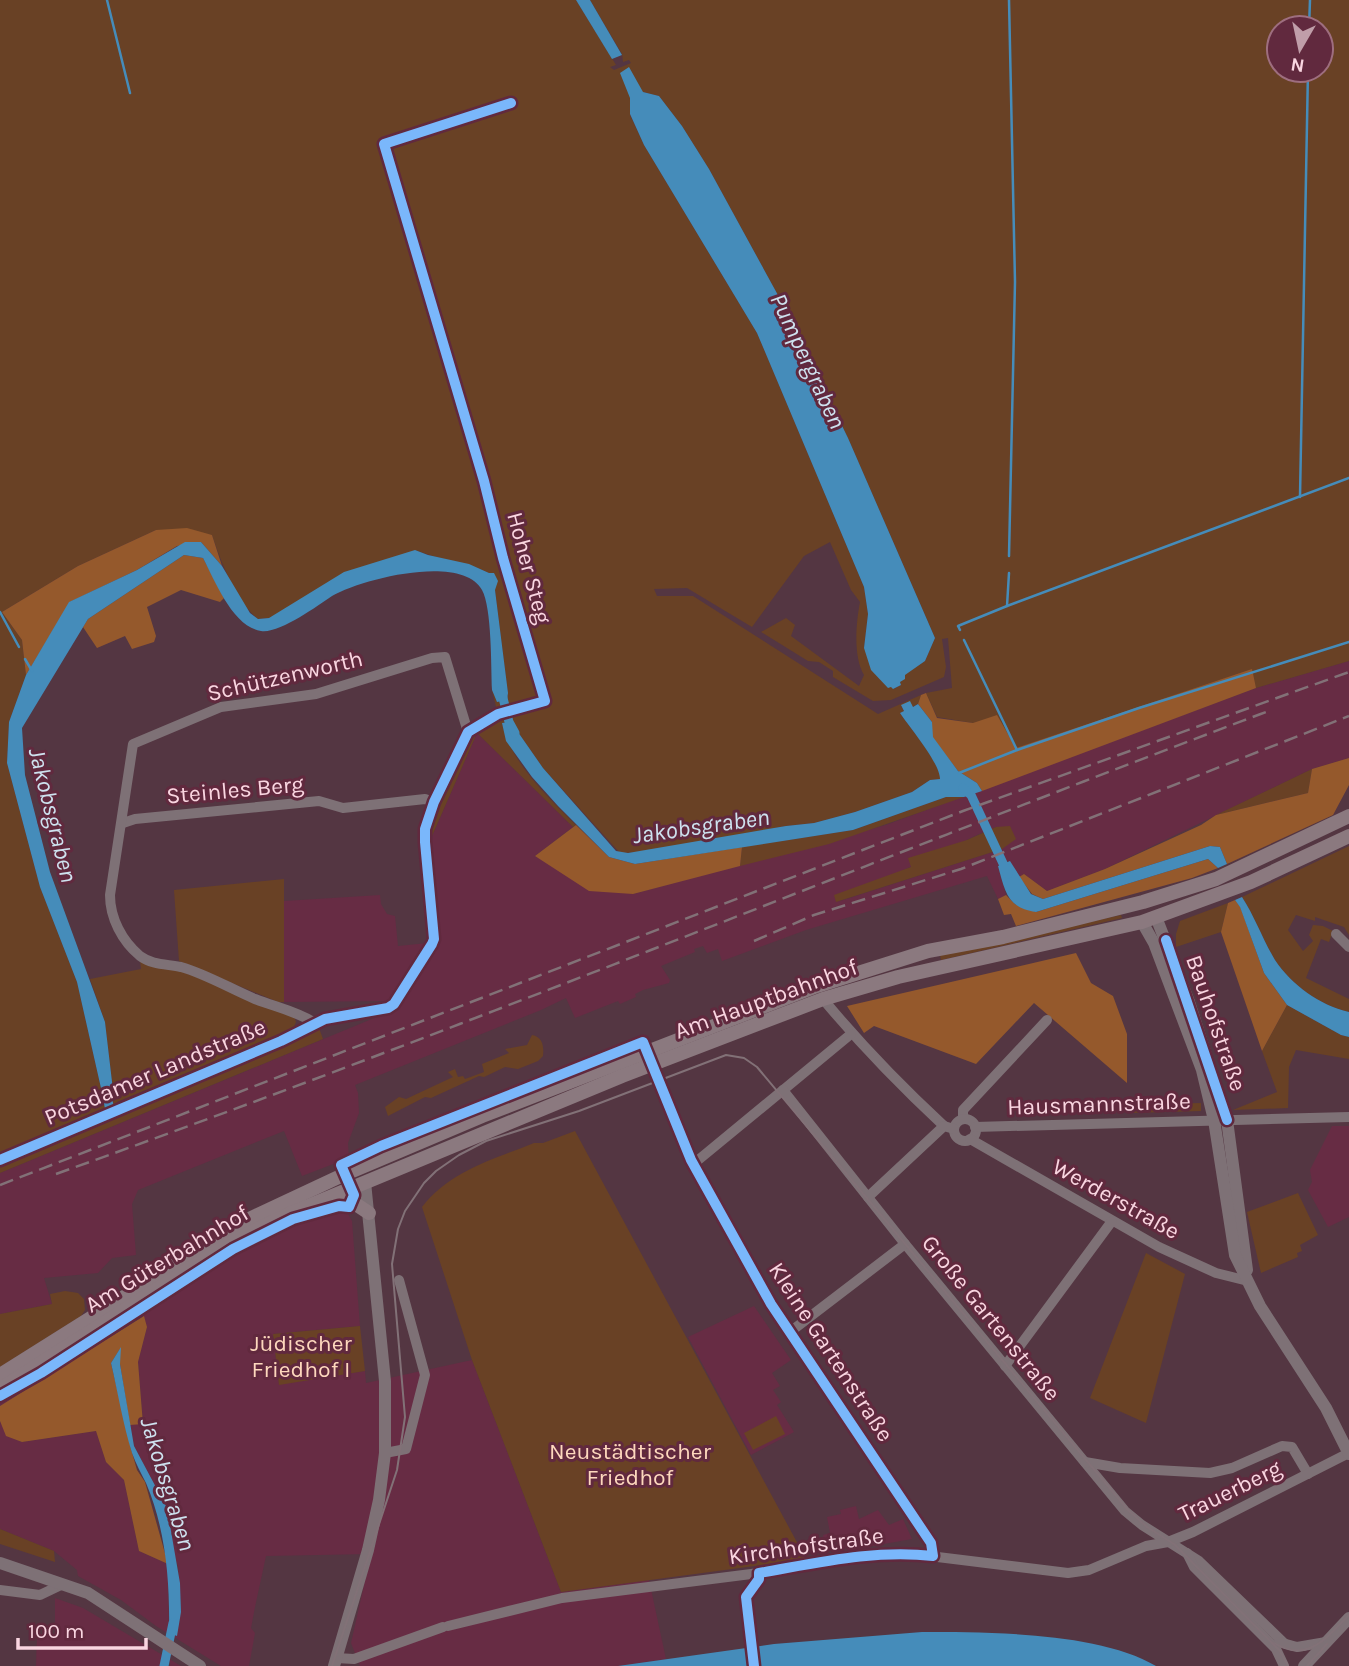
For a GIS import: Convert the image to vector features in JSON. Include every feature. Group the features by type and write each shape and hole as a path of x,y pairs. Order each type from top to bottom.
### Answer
{"main road":[{"name":"Am Hauptbahnhof","path":"364,1166 491,1113 928,951 1003,937 1143,902 1216,879 1349,816"},
{"name":"Am Hauptbahnhof","path":"366,1182 820,993 1142,922 1249,883 1349,836"},
{"path":"1143,902 1156,917"},
{"path":"1142,922 1143,902"},
{"path":"928,951 933,969"},
{"path":"364,1166 366,1182"},
{"name":"Am Güterbahnhof","path":"0,1389 245,1221 364,1166"},
{"name":"Am Güterbahnhof","path":"0,1375 233,1241 366,1182"},
{"path":"320,1201 344,1199 358,1204 369,1213"}],"street":[{"name":"Hoher Steg","path":"468,732 498,715 545,701 503,558 484,481 384,144 511,103"},
{"name":"Schützenworth","path":"320,1021 259,1000 181,968 148,961 122,935 110,907 110,895 134,744 143,738 230,705 316,694 432,658 445,657 468,732"},
{"path":"320,1021 371,1013 394,1004 432,944 432,902 425,829 434,802 468,732"},
{"name":"Steinles Berg","path":"123,823 135,819 319,801 343,808 425,799 434,802"},
{"name":"Bauhofstraße","path":"1156,917 1189,1002 1220,1120 1248,1281 1260,1306 1326,1408 1349,1454"},
{"name":"Bauhofstraße","path":"1142,922 1154,943 1220,1120"},
{"path":"1336,934 1349,947"},
{"name":"Werderstraße","path":"820,993 851,1034 889,1075 958,1138 970,1139 1159,1247 1216,1273 1248,1281"},
{"path":"963,1119 963,1110 1047,1020"},
{"name":"Potsdamer Landstraße","path":"0,1160 268,1046 320,1021"},
{"path":"783,1090 851,1034"},
{"name":"Kleine Gartenstraße","path":"783,1090 697,1161 696,1166 771,1304 931,1544 933,1556"},
{"name":"Große Gartenstraße","path":"783,1090 905,1244 1125,1511 1199,1561 1284,1643"},
{"name":"Hausmannstraße","path":"975,1127 1349,1117"},
{"path":"868,1197 963,1119 969,1120 975,1127 975,1134 970,1139"},
{"path":"335,1662 368,1550 379,1500 385,1453 385,1381 366,1182"},
{"path":"1005,1366 1112,1221"},
{"path":"790,1332 905,1244"},
{"path":"385,1453 407,1449 425,1375 399,1280"},
{"name":"Trauerberg","path":"1085,1462 1120,1468 1210,1473 1232,1468 1282,1446 1292,1447 1308,1474"},
{"name":"Trauerberg","path":"1168,1542 1349,1454"},
{"name":"Kirchhofstraße","path":"335,1662 354,1659 445,1627 562,1598 892,1553 1068,1573 1089,1570 1146,1546 1168,1542"},
{"name":"Große Gartenstraße","path":"1186,1553 1194,1567 1267,1640 1279,1654 1284,1666"},
{"path":"0,1563 88,1593 159,1642 200,1666"},
{"path":"0,1590 40,1595 63,1584"},
{"path":"1304,1666 1349,1618"},
{"path":"1267,1640 1297,1647 1326,1642"}],"shaded area":[{"path":"187,528 212,535 222,566 201,542 177,546 137,570 70,602 26,675 22,640 2,612 78,566 156,530"},
{"path":"184,555 203,558 224,598 220,602 181,590 147,607 156,636 154,642 132,649 125,636 97,648 83,627 88,619"},
{"path":"1349,661 1349,758 1312,769 1105,869 1047,891 1024,874 1019,877 1009,861 998,866 1006,895 998,899 987,876 806,930 722,961 718,949 707,953 703,946 694,949 695,952 661,966 670,980 669,983 643,990 635,994 636,997 620,1004 618,1001 575,1018 566,998 355,1085 359,1113 348,1143 349,1158 302,1176 284,1131 138,1190 132,1204 136,1255 112,1258 98,1273 44,1278 52,1304 0,1314 0,1173 396,1009 438,942 429,843 477,733 573,827 535,856 633,894 886,825 1256,688","holes":["996,827 1002,849 837,902"]},
{"path":"1252,669 1256,688 982,791 977,783 958,771 932,737 932,722 918,704 921,695 926,693 937,718 973,723 997,715 1016,748"},
{"path":"1349,758 1349,785 1333,815 1227,864 1220,847 1210,846 1043,899 1032,894 1019,877 1024,874 1047,891 1105,869 1201,825 1216,815 1308,793 1312,769"},
{"path":"576,825 609,857 635,864 742,847 740,866 633,894 589,891 535,856"},
{"path":"1208,859 1218,868 1192,878 1016,926 1011,914 1004,915 998,899 1006,895 1015,904 1036,912"},
{"path":"380,895 381,904 387,914 395,916 398,946 428,943 390,1001 284,1002 284,901"},
{"path":"1235,900 1240,906 1264,973 1287,1005 1262,1051 1221,932 1228,903"},
{"path":"1076,953 1091,983 1113,996 1127,1034 1127,1083 1034,1003 976,1064 874,1026 864,1033 847,1006"},
{"path":"1332,1126 1349,1126 1349,1217 1328,1227 1308,1190 1312,1182 1310,1170"},
{"path":"334,1210 347,1212 352,1221 360,1326 273,1334 279,1384 365,1371 366,1383 472,1360 561,1592 649,1580 666,1659 618,1666 360,1666 351,1643 371,1554 266,1556 251,1628 255,1633 249,1666 221,1666 156,1626 121,1600 78,1576 77,1570 54,1551 0,1529 0,1421 7,1436 22,1442 96,1431 106,1462 124,1480 139,1551 168,1564 169,1632 181,1612 178,1566 173,1552 167,1509 134,1446 130,1425 143,1423 138,1362 147,1327 143,1316 0,1406 0,1402 187,1281 257,1242"},
{"path":"754,1306 791,1360 772,1373 780,1386 773,1390 781,1402 777,1405 794,1432 751,1455 688,1337"},
{"path":"144,1316 147,1327 138,1362 143,1424 130,1425 120,1349 111,1363 131,1449 137,1470 145,1482 168,1564 139,1551 124,1480 106,1462 96,1431 22,1442 6,1436 0,1421 0,1406"},
{"path":"856,1506 859,1519 878,1510 889,1525 903,1519 912,1539 850,1550 846,1537 824,1541 823,1535 830,1533 827,1517 841,1514 840,1510"},
{"path":"55,1598 83,1608 181,1666 170,1666 170,1662 163,1661 161,1666 36,1666 37,1635 55,1636"}],"green space":[{"path":"0,0 576,0 616,65 610,67 614,70 631,63 629,60 623,62 622,54 590,0 1349,0 1349,661 1256,688 1251,670 1016,748 973,723 937,717 926,693 952,688 948,638 942,639 946,667 944,677 891,700 873,701 833,677 833,671 819,662 808,661 761,632 786,618 795,625 791,636 859,686 864,675 857,650 860,602 851,590 830,542 804,556 752,627 687,588 654,589 657,596 693,596 878,714 921,695 918,704 912,707 901,706 904,711 900,713 930,755 941,779 930,780 912,792 855,812 814,823 644,852 620,853 543,768 511,722 502,723 513,752 543,791 576,825 573,827 477,733 429,843 437,810 468,740 497,711 492,690 497,702 507,700 495,590 489,573 415,550 269,618 258,619 236,592 212,535 156,530 78,566 2,612 22,640 26,675 9,722 7,763 40,887 77,982 103,1097 107,1099 113,1090 105,1022 90,979 141,969 140,960 183,970 294,1016 296,1022 293,1029 117,1102 121,1114 319,1028 323,1039 0,1173","holes":["643,92 659,96 709,169 779,297 848,438 935,638 925,661 904,675 901,685 894,689 864,648 868,614 864,587 757,333 644,145 630,115 630,98"]},
{"path":"1312,769 1308,793 1216,815"},
{"path":"946,797 964,797 829,844 740,866 742,847 853,830"},
{"path":"1010,826 1016,839 1002,849 836,902 834,895 911,867 908,858 967,840 996,827"},
{"path":"1349,846 1349,935 1344,927 1315,917 1315,921 1296,915 1288,930 1303,951 1313,941 1309,935 1313,925 1333,931 1329,942 1321,939 1306,978 1349,999 1349,1012 1317,999 1290,978 1275,960 1242,897"},
{"path":"284,879 284,1002 278,1002 179,961 174,890"},
{"path":"1228,903 1221,932 1176,947 1180,921"},
{"path":"1121,915 1122,918 941,960 940,955"},
{"path":"1287,1005 1349,1037 1349,1059 1296,1050 1289,1067 1288,1108 1233,1110 1277,1092 1262,1051"},
{"path":"532,1035 541,1040 543,1046 543,1056 538,1061 518,1069 505,1067 484,1077 479,1076 431,1098 425,1097 388,1116 385,1107 399,1097 406,1099 453,1077 448,1072 455,1069 458,1077 463,1076 465,1079 484,1072 482,1064 509,1053 505,1049 527,1045"},
{"path":"1201,1103 1201,1111 1129,1113 1128,1105"},
{"name":"Neustädtischer Friedhof","path":"575,1131 806,1559 561,1592 472,1360 422,1207 445,1184 487,1161"},
{"path":"1298,1193 1318,1235 1300,1245 1302,1251 1297,1253 1298,1257 1261,1273 1247,1212"},
{"path":"1146,1253 1185,1274 1146,1423 1090,1398"},
{"path":"65,1291 78,1293 84,1299 85,1310 81,1316 0,1367 0,1314 52,1304 50,1294"},
{"name":"Jüdischer Friedhof I","path":"360,1326 365,1371 279,1385 273,1334"},
{"path":"776,1416 785,1434 753,1450 744,1433"},
{"path":"0,1529 54,1551 55,1562 0,1544"}],"water":[{"path":"576,0 590,0 622,55 612,59"},
{"name":"Pumpergraben","path":"629,67 643,92 659,96 682,126 709,169 779,297 848,438 935,638 925,661 905,675 901,685 893,689 888,688 871,670 864,648 868,614 864,587 757,333 644,145 630,114 630,98 620,73"},
{"path":"185,542 201,542 222,566 250,613 258,619 269,618 344,572 415,550 494,573 498,581 495,590 508,693 507,700 497,702 492,690 489,623 482,590 471,579 454,573 410,573 365,583 332,596 287,624 261,631 242,621 226,602 203,558 184,555 88,619 22,728 25,775 50,872 105,1022 113,1090 107,1099 103,1097 77,982 40,887 7,763 9,722 26,675 69,602 137,570"},
{"path":"910,701 913,707 918,704 932,722 933,737 958,771 977,783 982,791 964,797 946,797 853,830 635,864 609,857 558,806 532,777 506,741 502,723 511,722 543,768 616,851 628,853 814,823 855,812 912,792 930,780 940,779 930,755 900,713 904,711 901,705"},
{"path":"1210,846 1220,847 1227,864 1218,868 1208,859 1036,912 1019,907 1013,902 1005,890 998,866 1010,861 1031,894 1043,899"},
{"path":"1242,897 1275,960 1290,978 1317,999 1349,1012 1349,1037 1287,1005 1264,973 1235,900"},
{"path":"121,1347 120,1364 134,1446 167,1508 180,1583 181,1612 177,1636 169,1633 169,1595 158,1519 132,1453 111,1363"},
{"path":"922,1632 1010,1634 1074,1640 1105,1646 1156,1666 618,1666 774,1644"}],"waterway":[{"path":"107,0 130,93"},
{"path":"1009,0 1015,282 1009,556"},
{"path":"1310,0 1310,14"},
{"path":"1300,497 1308,84"},
{"path":"960,630 958,626 1007,606 1349,478"},
{"path":"1007,606 1009,573"},
{"path":"0,612 19,647"},
{"path":"964,640 1017,750 1139,708 1349,642"},
{"path":"25,659 32,671"},
{"name":"Jakobsgraben","path":"501,690 509,722 515,733"},
{"path":"959,773 1017,750"},
{"name":"Jakobsgraben","path":"963,788 971,795 1008,874"},
{"name":"Jakobsgraben","path":"106,1087 109,1106"},
{"path":"164,1666 173,1623"}],"tram line":[{"path":"332,1666 397,1470 405,1417 392,1264 398,1229 405,1211 424,1183 436,1171 486,1141 579,1111 726,1055 744,1058 757,1067 1128,1510 1147,1527 1174,1544 1280,1651 1288,1666"},
{"path":"1274,1643 1286,1649 1307,1649 1325,1639 1349,1615"},
{"path":"1307,1666 1327,1644"}],"railway":[{"path":"0,1185 963,811 1349,672"},
{"path":"56,1174 360,1062 1266,712"},
{"path":"754,941 814,915 961,869 1349,716"}],"cycle path":[{"path":"0,1160 281,1041 325,1019 388,1008 394,1004 432,944 434,939 425,829 434,802 468,732 498,714 545,701 503,558 484,481 384,144 511,103"},
{"path":"1166,940 1227,1120"},
{"path":"0,1396 41,1373 233,1249 293,1219 339,1206 349,1207 354,1195 341,1165 381,1146 643,1042 691,1160 771,1304 931,1543 933,1556 868,1556 759,1573 759,1579 746,1597 754,1666"}]}
